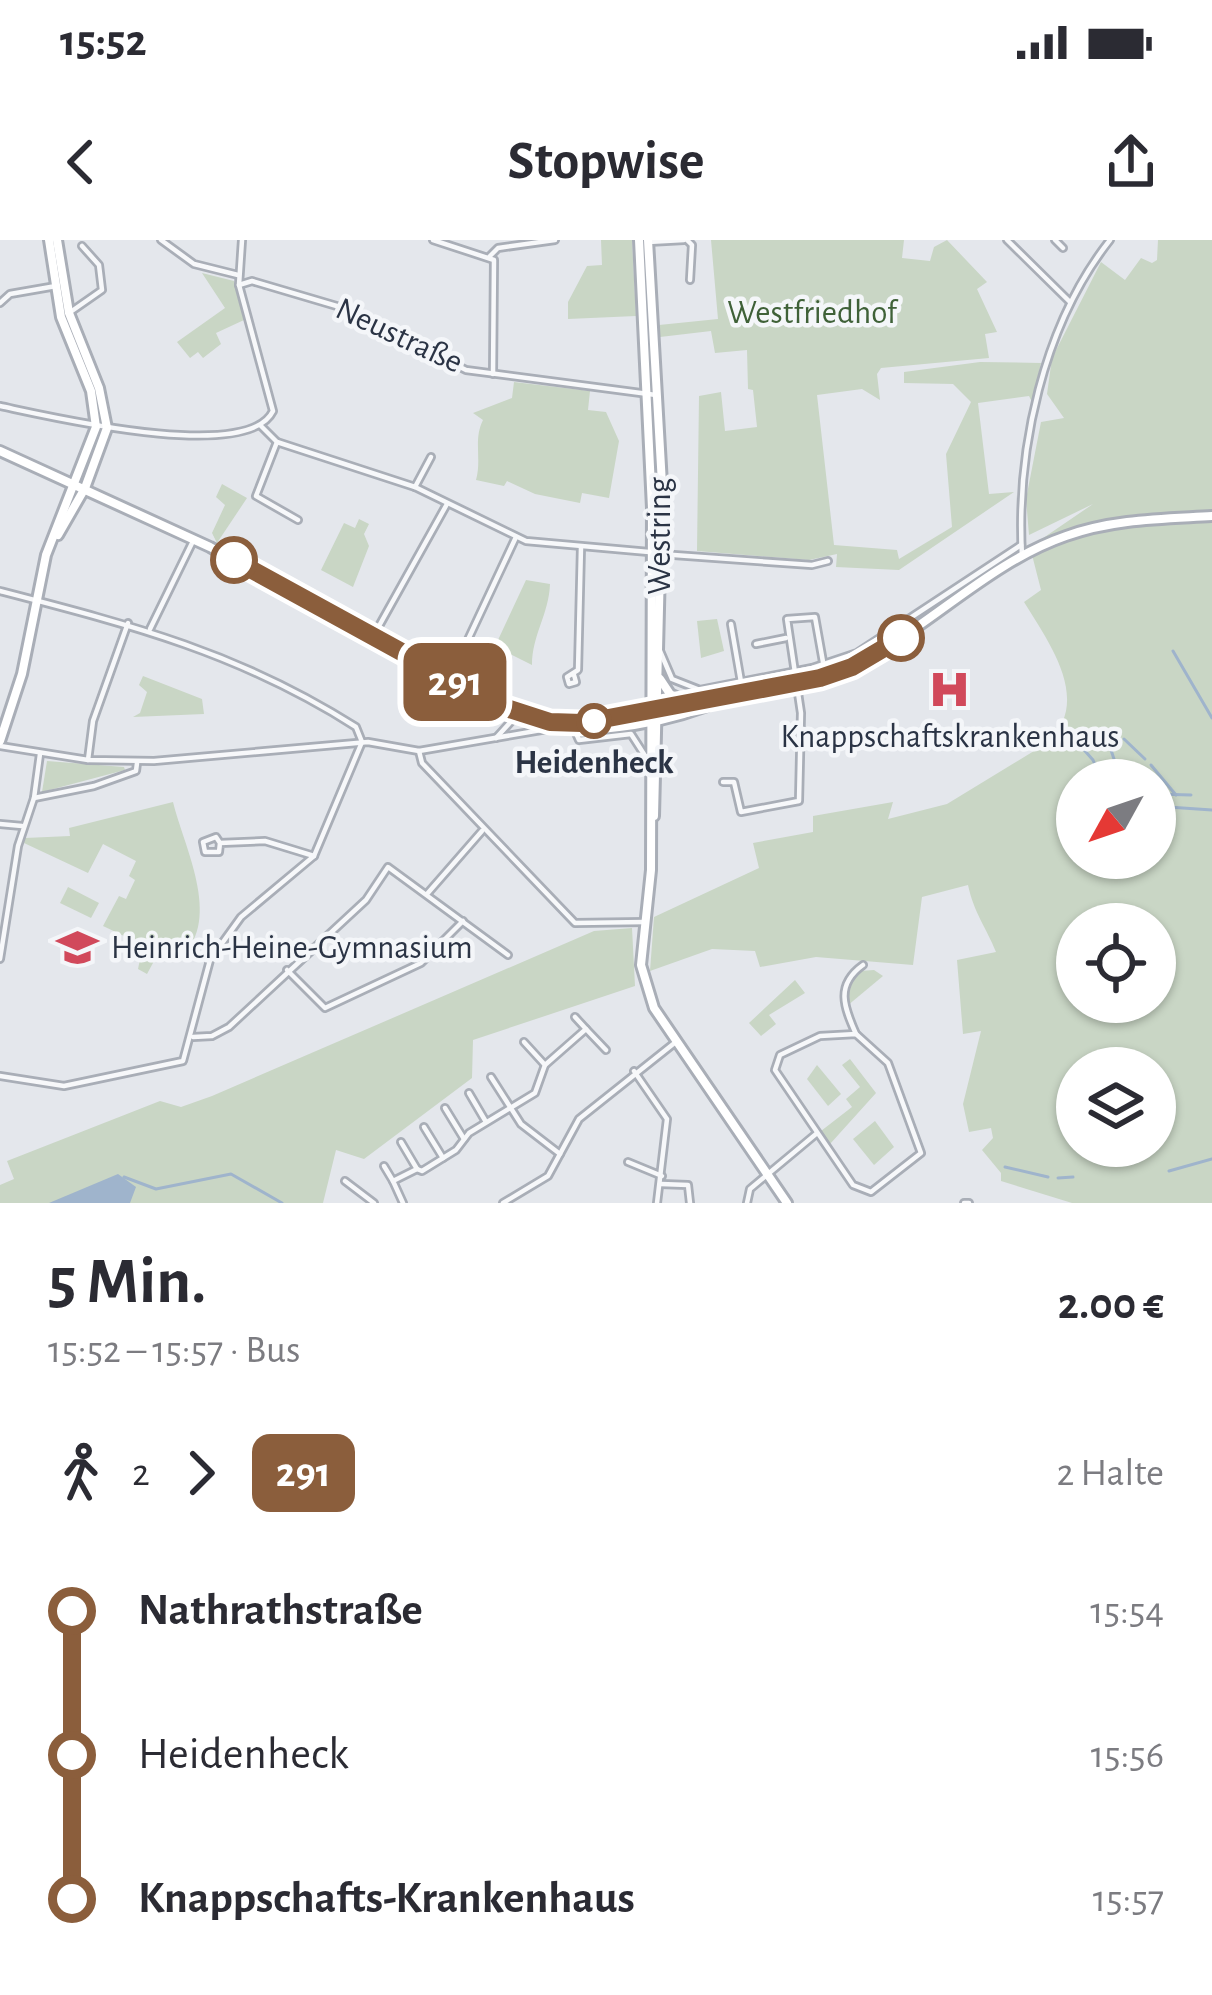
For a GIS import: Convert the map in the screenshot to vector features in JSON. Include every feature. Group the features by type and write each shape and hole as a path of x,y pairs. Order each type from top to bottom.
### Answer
{"main road":[{"path":"53,240 59,286 91,391 96,427 80,486"},
{"name":"Westring","path":"644,241 660,650 649,742 652,829"},
{"path":"0,743 48,552 107,428 99,388 59,286"},
{"path":"0,451 194,539 450,679 553,728 575,731 623,723 729,697"},
{"path":"517,714 563,724 654,714 729,697 861,656 1022,550 1111,523 1212,516"},
{"name":"Westring","path":"656,553 652,829 641,975 677,1041"},
{"path":"659,676 670,694 690,703"},
{"path":"623,723 640,730 649,742"},
{"path":"677,1041 787,1203"}],"street":[{"path":"160,240 202,267 238,275"},
{"path":"0,406 96,427 172,434 245,431 260,425 273,411 239,285 242,240"},
{"path":"433,240 490,256 496,266 493,375"},
{"path":"490,256 498,248 555,240"},
{"name":"Westring","path":"644,241 686,240 692,245 690,280"},
{"path":"1055,240 1063,248"},
{"path":"1022,550 1018,509 1048,361 1070,302 1110,240"},
{"path":"1011,241 1070,302"},
{"path":"69,313 102,290 99,265 82,246"},
{"name":"Neustraße","path":"239,285 252,281 329,302 466,370 652,393"},
{"path":"0,303 10,294 59,286"},
{"path":"260,425 277,442 415,488 516,537 656,553 812,565 828,561"},
{"path":"277,442 256,496 298,520"},
{"path":"415,488 431,457"},
{"path":"374,636 447,504"},
{"path":"450,679 516,537"},
{"path":"150,629 194,539"},
{"path":"574,675 581,547"},
{"path":"0,591 150,629 241,662 356,727 362,742 314,856 241,917 222,940 202,984 193,1037 183,1061 96,1084 45,1085 0,1076"},
{"path":"723,782 734,782 741,812 799,801 801,713 786,638 787,619 815,617 824,665"},
{"path":"88,760 93,721 128,623"},
{"path":"731,624 741,682"},
{"path":"756,644 786,638"},
{"path":"660,650 676,683 709,688 793,677 861,656"},
{"path":"702,700 709,688"},
{"path":"496,738 517,714"},
{"path":"0,743 40,754 137,761 362,742 419,751 553,728"},
{"path":"575,731 584,740 631,734 649,763"},
{"path":"419,751 422,763 575,923 644,925"},
{"path":"0,959 22,826 34,798 40,754"},
{"path":"34,798 94,786 136,771 137,761"},
{"path":"0,824 22,826"},
{"path":"427,894 484,829"},
{"path":"220,843 265,842 314,856"},
{"path":"193,1037 224,1031 366,900 387,868 508,955"},
{"path":"287,970 325,1008 421,963 463,921"},
{"path":"856,1034 820,1036 776,1060 778,1075 816,1134 853,1185 866,1192 882,1188 921,1153 888,1063 856,1034 843,993 847,979 863,965"},
{"path":"575,1017 607,1050"},
{"path":"401,1142 422,1171 539,1089 544,1065 586,1029"},
{"path":"502,1203 543,1180 576,1122 677,1041"},
{"path":"524,1042 544,1065"},
{"path":"634,1071 667,1119 657,1203"},
{"path":"490,1077 509,1109 560,1154"},
{"path":"469,1093 486,1122"},
{"path":"445,1108 464,1139"},
{"path":"424,1127 443,1158"},
{"path":"747,1203 750,1189 816,1134"},
{"path":"628,1162 661,1180 690,1187 690,1203"},
{"path":"384,1166 401,1200 389,1203"},
{"path":"393,1181 417,1168"},
{"path":"345,1181 365,1192 363,1200 374,1203"}],"green space":[{"path":"601,240 632,240 636,316 568,319 568,302 587,266 602,265"},
{"name":"Westfriedhof","path":"711,240 904,240 902,258 930,261 934,247 947,240 987,282 977,289 997,332 985,334 989,358 881,368 877,374 880,400 862,389 817,395 834,545 897,550 899,559 952,527 946,454 971,402 953,384 904,383 904,372 980,362 1041,363 1032,402 1029,396 978,403 989,494 1014,492 899,570 836,567 837,554 809,560 697,551 699,396 721,392 725,431 757,427 753,390 748,389 747,350 715,353 711,331 660,337 659,325 718,319"},
{"path":"1158,240 1212,240 1212,1203 1072,1203 1001,1181 1001,1173 982,1150 993,1138 991,1128 969,1132 963,1104 981,1031 963,1034 957,960 996,952 968,885 922,897 913,965 816,957 760,967 755,951 712,949 650,971 654,917 759,868 753,843 813,832 813,816 893,802 888,819 947,804 1047,743 1060,727 1067,691 1062,672 1024,602 1041,590 1030,547 1093,504 1029,535 1026,499 1041,422 1064,418 1047,394 1052,358 1101,262 1125,280 1141,258 1157,260"},
{"path":"202,273 234,281 244,320 216,333 221,344 203,358 198,352 190,358 177,342 225,308"},
{"path":"514,382 590,391 588,410 606,412 619,441 609,498 582,493 580,503 535,494 507,481 504,486 476,480 483,420 473,413 512,398"},
{"path":"222,484 247,498 217,543 212,533 225,505 216,497"},
{"path":"359,519 369,524 364,534 369,546 353,587 321,570 344,523 355,528"},
{"path":"526,580 550,584 532,665 502,650 505,644 498,640"},
{"path":"717,619 724,651 701,658 697,621"},
{"path":"143,676 202,699 204,714 133,717 140,713 147,692 139,685"},
{"path":"47,761 124,767 125,770 42,792"},
{"path":"173,802 197,882 199,922 182,956 160,950 147,974 138,969 143,945 103,926 119,896 126,899 135,880 129,876 136,861 103,844 88,873 24,843 25,838 70,836 69,828"},
{"path":"68,887 99,903 91,918 60,903"},
{"path":"632,928 635,986 473,1040 472,1078 364,1159 336,1150 323,1203 0,1203 0,1185 14,1179 7,1161 160,1101 181,1107 212,1096 594,931"},
{"path":"874,970 883,976 847,1006 848,984 860,971"},
{"path":"795,980 805,993 769,1015 776,1024 761,1036 749,1023"},
{"path":"850,1059 876,1093 830,1144 821,1131 852,1107 846,1099 860,1087 842,1065"},
{"path":"817,1065 841,1094 828,1106 807,1079"},
{"path":"875,1121 894,1147 874,1165 853,1139"}],"water":[{"path":"118,1174 136,1187 130,1203 49,1203"}],"waterway":[{"path":"1173,651 1212,718"},
{"path":"1061,724 1092,759"},
{"path":"1107,738 1114,759"},
{"path":"1124,739 1145,759"},
{"path":"1176,795 1191,795"},
{"path":"1176,808 1212,810"},
{"path":"1169,1171 1212,1159"},
{"path":"1005,1167 1048,1177"},
{"path":"124,1177 156,1189 231,1174 282,1203"},
{"path":"1058,1178 1073,1177"}],"bus line":[{"name":"291","path":"234,560 500,706 563,724 820,678 852,667 901,638"}],"place":[{"name":"Knappschaftskrankenhaus","path":"950,689"},
{"name":"Heidenheck","path":"594,721"},
{"name":"Heinrich-Heine-Gymnasium","path":"77,948"}]}
